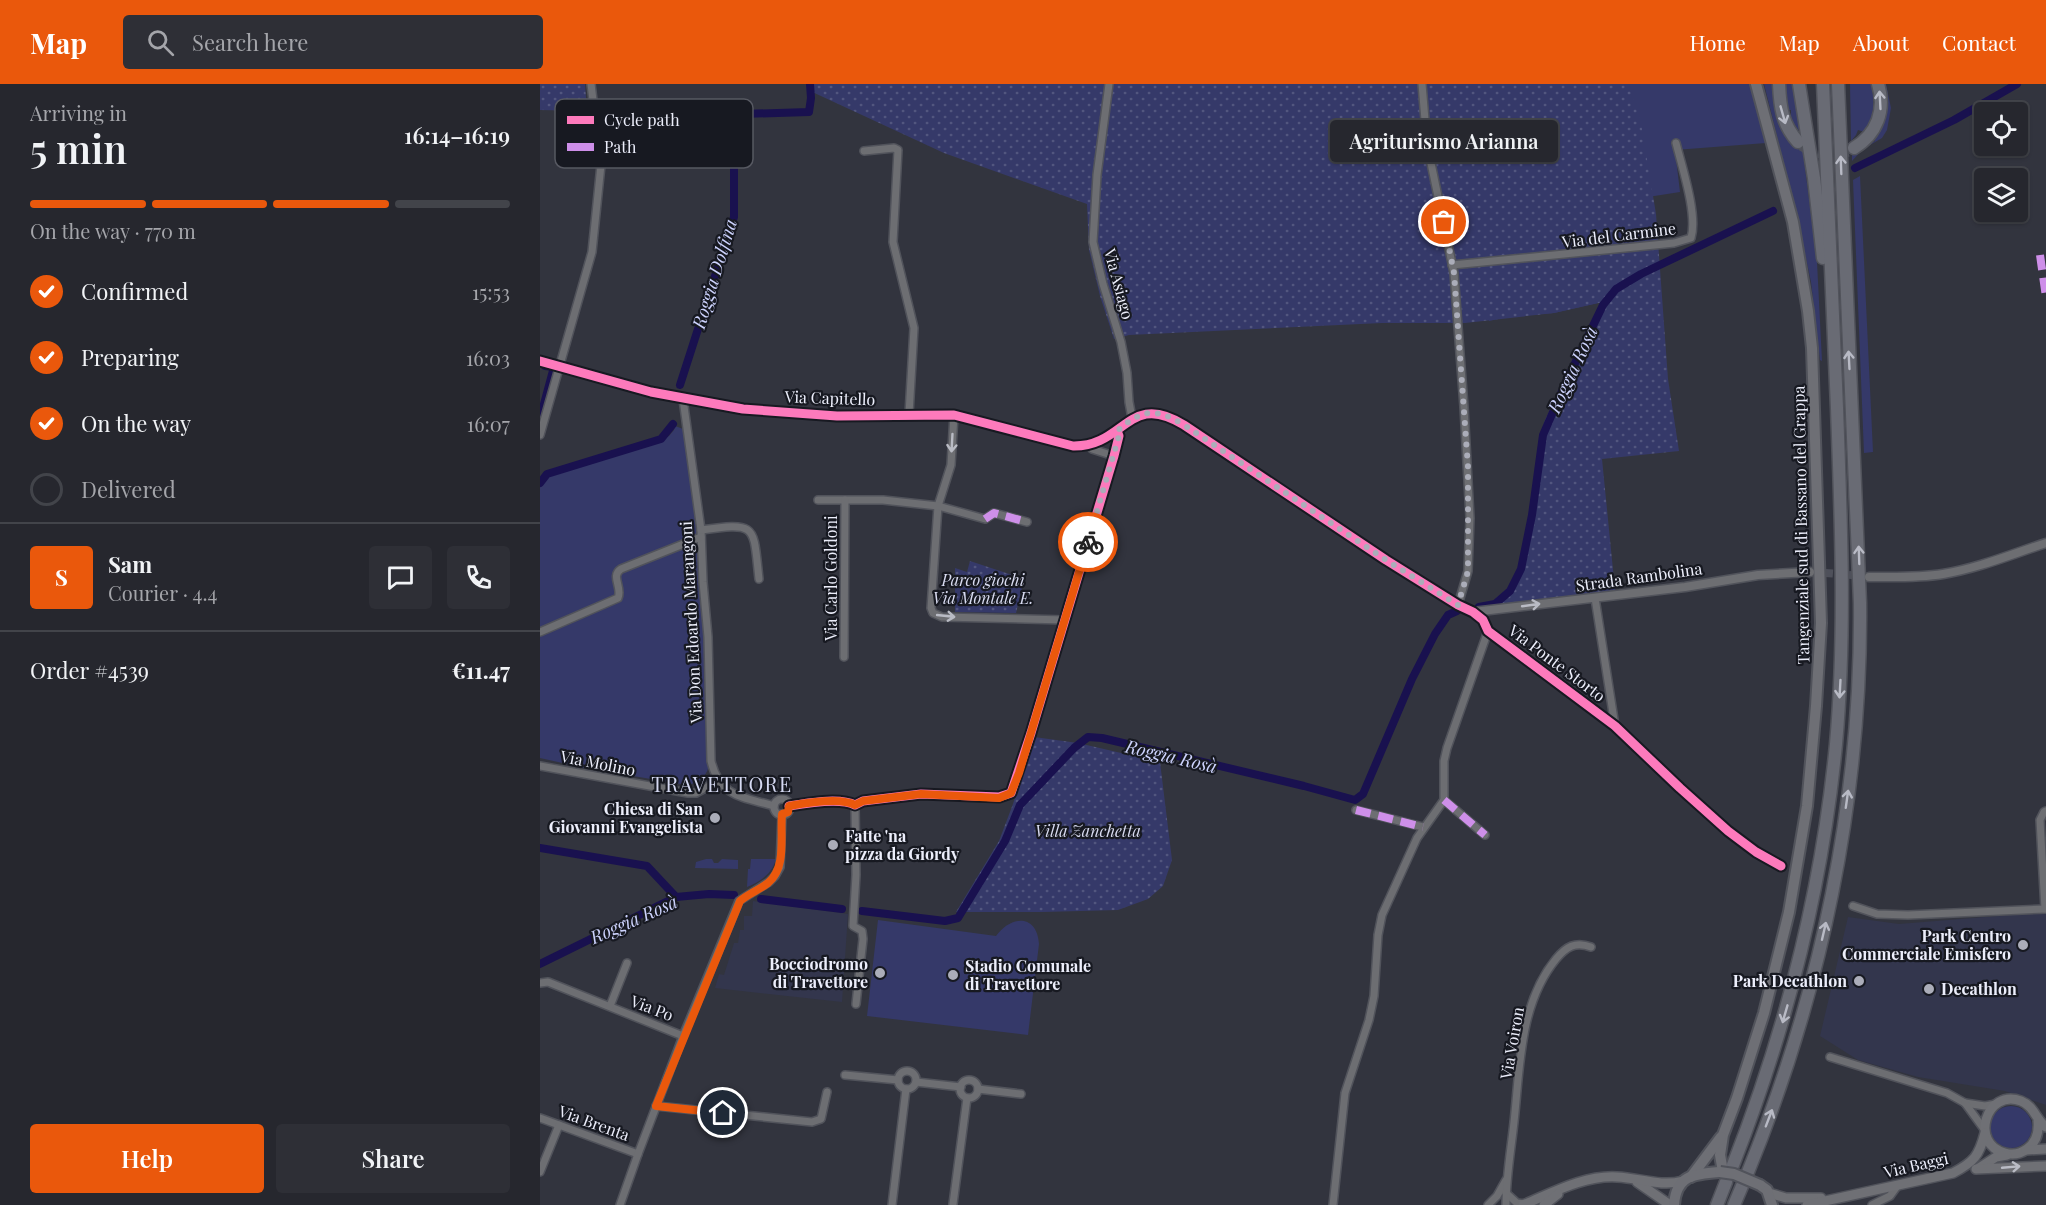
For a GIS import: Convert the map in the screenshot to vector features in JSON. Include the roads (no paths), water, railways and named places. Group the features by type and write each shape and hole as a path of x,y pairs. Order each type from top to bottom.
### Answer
{"highway":[{"path":"1779,84 1783,119 1798,142"},
{"path":"1799,84 1823,255 1839,608 1842,630"},
{"path":"1717,1205 1727,1172 1776,1043 1797,967 1812,903 1831,784 1839,710 1842,630 1841,501 1824,84"},
{"path":"1748,1172 1788,1065 1820,949 1838,857 1854,731 1860,603 1838,84"},
{"path":"1854,148 1870,134 1879,116 1881,100 1878,84"},
{"path":"1734,1205 1742,1186"}],"main road":[{"name":"Tangenziale sud di Bassano del Grappa","path":"1727,1172 1720,1155 1723,1135 1761,1024 1790,912 1807,806 1821,623 1812,348 1808,311 1793,222 1756,85"},
{"path":"2008,1154 1995,1149 1984,1131 1987,1115 1996,1104 2008,1100 2020,1101 2029,1105 2042,1124 2037,1138 2026,1150"},
{"name":"Via Baggi","path":"1807,1205 1953,1173 1969,1164 1977,1155 1984,1131"},
{"name":"Tangenziale sud di Bassano del Grappa","path":"1672,1205 1675,1194 1723,1135"},
{"path":"1976,1169 1996,1157 2026,1150 2046,1149"},
{"path":"1953,1173 1976,1169 2046,1166"},
{"path":"1524,1205 1569,1185 1596,1178 1617,1177 1660,1184 1727,1172 1760,1185 1769,1193 1772,1205"},
{"path":"1635,1180 1672,1205"},
{"path":"1544,1205 1569,1185"},
{"name":"Via Baggi","path":"1769,1193 1786,1198 1833,1198"}],"street":[{"path":"591,84 593,99"},
{"name":"Via Asiago","path":"1109,84 1097,174 1093,242 1102,284 1121,342 1132,418"},
{"path":"1422,84 1427,144 1452,265 1464,407 1470,518 1468,571 1458,605"},
{"name":"Via del Carmine","path":"1452,265 1674,243 1691,238 1688,189 1676,143"},
{"path":"864,151 894,148 898,150 893,242 914,328 909,414"},
{"path":"540,435 592,252 601,168"},
{"name":"Via Capitello","path":"540,361 651,392 743,409 837,416 954,415 1073,446 1090,445 1092,449 1114,456"},
{"name":"Via Don Edoardo Marangoni","path":"683,399 701,534 702,582 708,636 711,761 718,781"},
{"name":"Via Ponte Storto","path":"1132,418 1146,413 1161,414 1174,419 1386,560 1473,612 1483,620 1488,631 1615,726 1680,789 1728,831 1756,852 1781,866"},
{"path":"954,415 951,465 938,506 931,608 933,613 942,616 1065,620"},
{"path":"1090,445 1117,431 1132,418"},
{"path":"789,806 847,802 855,805 863,801 921,794 999,798 1011,793 1019,773 1114,456 1119,436 1117,431"},
{"name":"Via Carlo Goldoni","path":"818,500 883,500 938,506 985,519 994,513 1027,522"},
{"name":"Via Carlo Goldoni","path":"844,657 845,500"},
{"path":"540,632 618,598 620,591 615,576 617,571 701,534 732,526 745,527 753,534 759,579"},
{"path":"1869,577 1908,578 1944,574 1980,565 2046,543"},
{"name":"Strada Rambolina","path":"1473,612 1595,598 1758,575 1810,572"},
{"path":"1595,598 1615,726"},
{"path":"1333,1205 1345,1093 1369,1020 1382,915 1423,827 1444,800 1444,761 1447,748 1488,631"},
{"name":"Via Molino","path":"540,766 688,793 696,793 718,781"},
{"path":"718,781 738,798 774,806"},
{"path":"781,799 786,800 789,806 788,812 782,814 777,812 774,806 781,799"},
{"path":"1444,800 1485,835"},
{"path":"855,805 856,875 853,926 862,931 863,939 856,1005"},
{"path":"1356,810 1423,827"},
{"path":"1853,906 1877,914 1908,915 2045,909 2040,820 2043,812 2046,812"},
{"path":"620,1205 683,1036 740,901 769,882 780,867 782,814"},
{"name":"Via Voiron","path":"1506,1205 1521,1057 1526,1024 1534,998 1542,977 1566,948 1581,943 1591,947"},
{"name":"Via Po","path":"610,1006 627,963"},
{"name":"Via Po","path":"540,983 548,982 683,1036"},
{"path":"1830,1057 1947,1093 1965,1103 1985,1106 1996,1104"},
{"path":"908,1071 915,1076 916,1082 912,1088 906,1089 898,1080 900,1075 908,1071"},
{"path":"845,1075 898,1080"},
{"path":"969,1080 975,1083 978,1089 974,1097 967,1098 961,1093 964,1082 969,1080"},
{"path":"916,1082 961,1087"},
{"path":"891,1205 906,1089"},
{"path":"978,1089 1021,1094"},
{"path":"656,1106 812,1122 821,1119 827,1092"},
{"path":"952,1205 967,1098"},
{"path":"1965,1103 1984,1131"},
{"name":"Via Brenta","path":"540,1118 638,1154"},
{"path":"540,1172 559,1125"},
{"name":"Via Voiron","path":"1488,1205 1497,1196 1507,1178"},
{"path":"1872,1205 1890,1196 1899,1185"},
{"path":"1506,1193 1517,1203 1524,1205"}],"waterway":[{"name":"Roggia Dolfina","path":"753,114 809,112 810,84"},
{"name":"Roggia Rosà","path":"1855,168 1954,120 2017,84"},
{"name":"Roggia Dolfina","path":"680,385 734,217 734,168"},
{"name":"Roggia Rosà","path":"1479,607 1495,604 1510,591 1521,569 1532,515 1543,435 1603,305 1616,289 1641,274 1773,211"},
{"path":"540,419 554,367 545,366"},
{"name":"Roggia Dolfina","path":"540,483 547,474 661,439 673,424"},
{"name":"Roggia Rosà","path":"862,911 945,921 958,918 1005,841 1020,805 1074,748 1088,737 1102,738 1355,800 1363,794 1412,679 1435,634 1448,615 1457,611"},
{"path":"540,848 647,866 676,897"},
{"name":"Roggia Rosà","path":"540,964 676,897 709,894 734,895"},
{"name":"Roggia Rosà","path":"761,899 842,909"}],"tunnel":[{"path":"1802,145 1813,151 1825,153 1851,150"},
{"path":"1813,572 1863,576"}],"place":[{"name":"Agriturismo Arianna","path":"1444,222"},
{"name":"Chiesa di San Giovanni Evangelista","path":"715,818"},
{"name":"Fatte 'na pizza da Giordy","path":"833,845"},
{"name":"Park Centro Commerciale Emisfero","path":"2023,945"},
{"name":"Bocciodromo di Travettore","path":"880,973"},
{"name":"Stadio Comunale di Travettore","path":"953,975"},
{"name":"Park Decathlon","path":"1859,981"},
{"name":"Decathlon","path":"1929,989"}],"district":[{"name":"TRAVETTORE","path":"722,785"}],"park label":[{"name":"Parco giochi Via Montale E.","path":"983,589"},
{"name":"Villa Zanchetta","path":"1088,831"}]}
